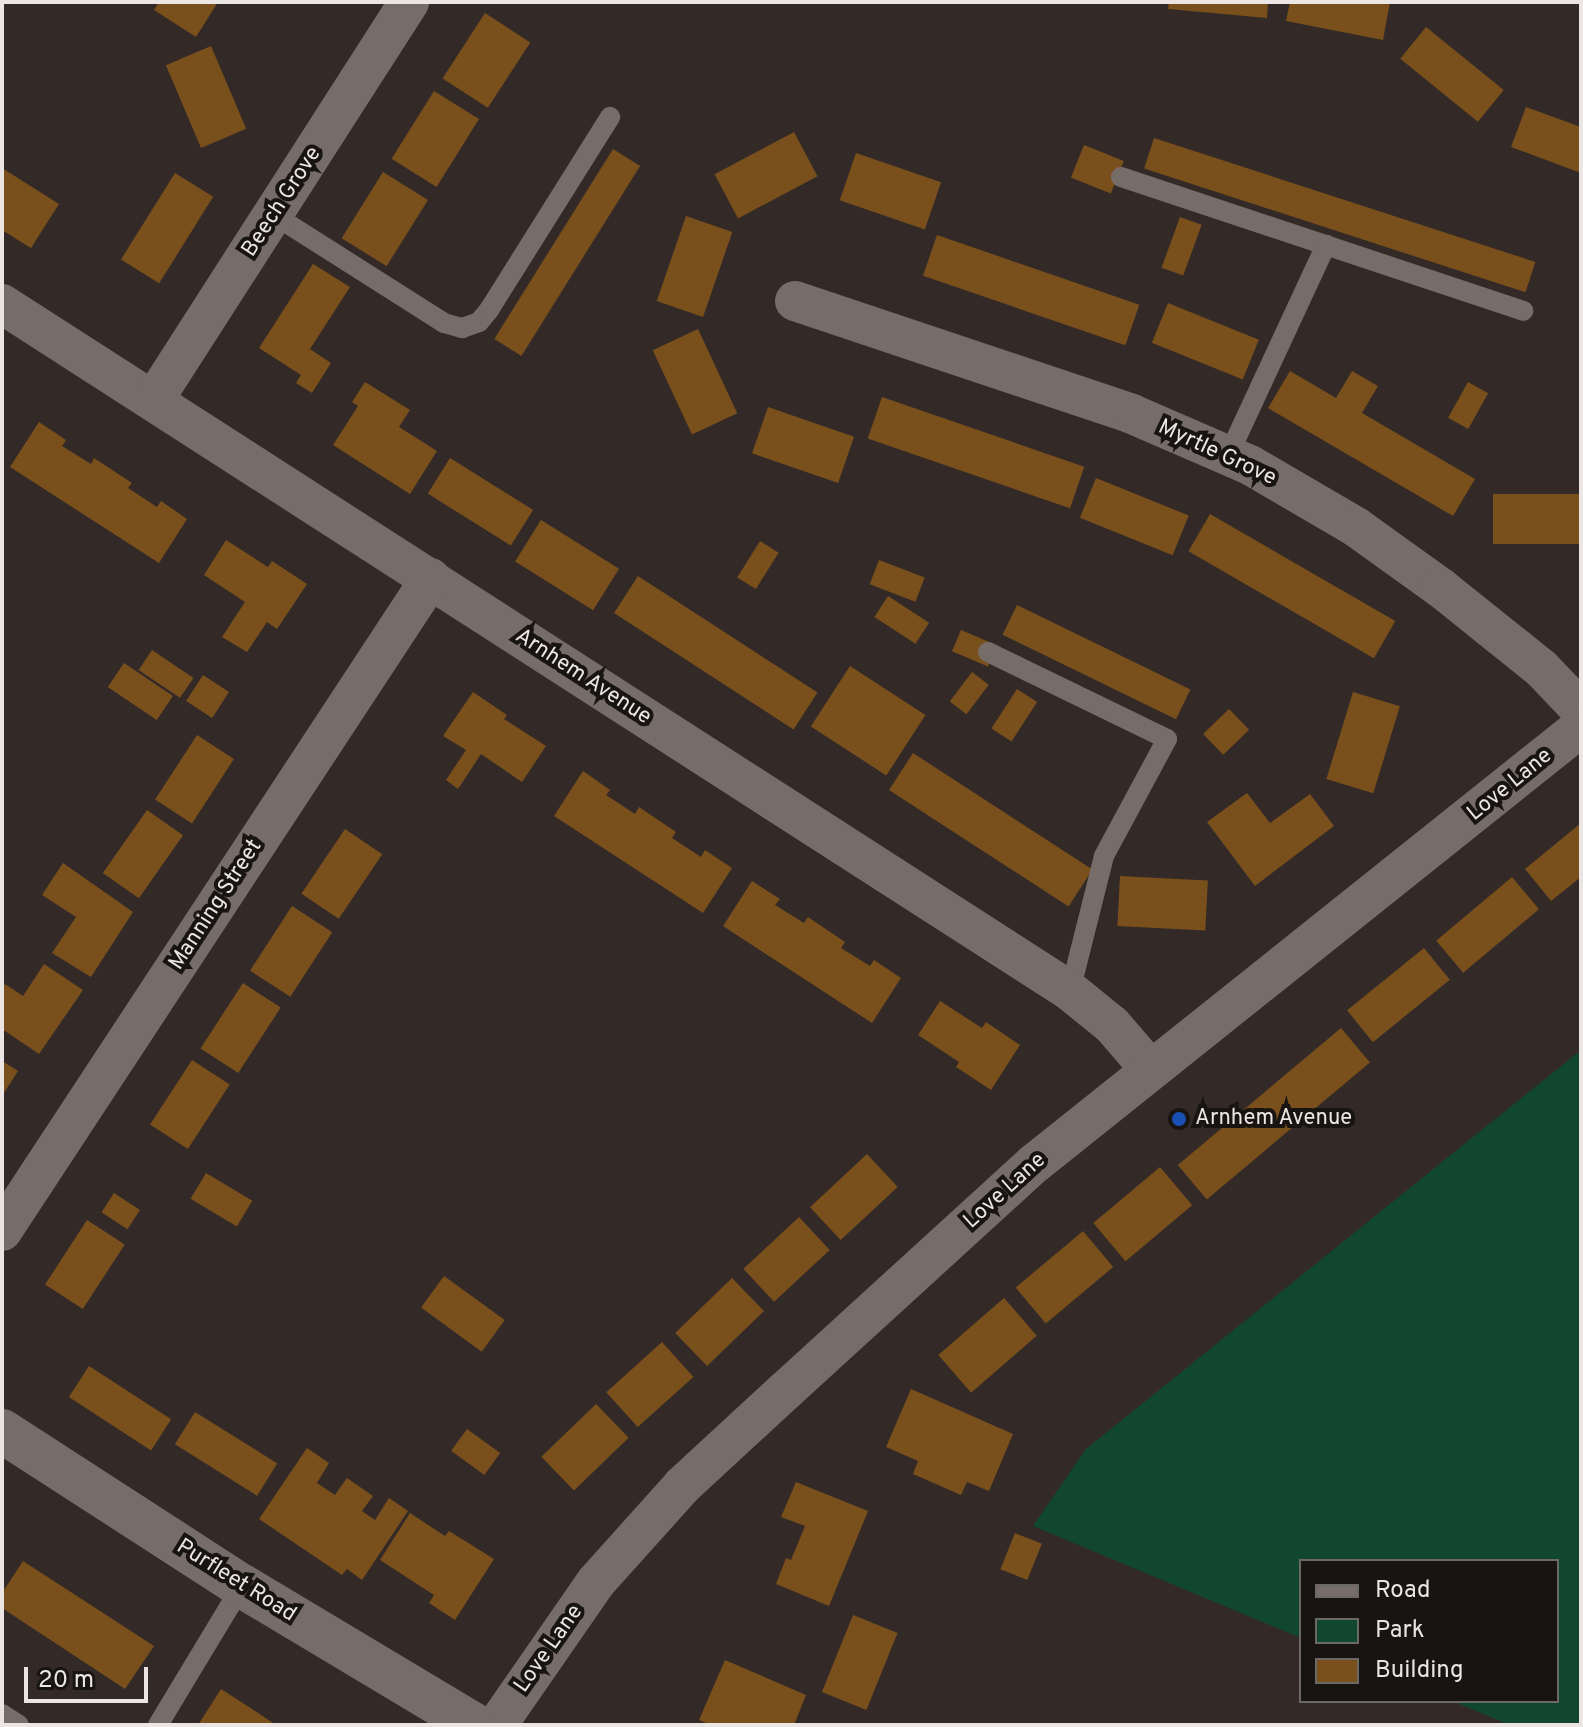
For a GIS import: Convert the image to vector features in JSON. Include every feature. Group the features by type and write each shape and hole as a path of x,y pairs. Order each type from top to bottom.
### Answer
{"street":[{"name":"Beech Grove","path":"153,401 409,2"},
{"name":"Myrtle Grove","path":"795,301 1132,414 1250,465 1368,536 1541,668 1581,710"},
{"name":"Arnhem Avenue","path":"2,304 1070,991 1112,1025 1149,1068"},
{"name":"Manning Street","path":"2,1231 431,578"},
{"name":"Love Lane","path":"497,1725 596,1582 682,1486 1035,1163 1149,1068 1524,776 1581,727"},
{"name":"Purfleet Road","path":"6,1443 474,1725"}],"lane":[{"path":"274,215 444,323 462,328 479,322 489,310 610,117"},
{"path":"1121,177 1523,311"},
{"path":"1228,456 1326,245"},
{"path":"988,652 1167,739 1104,856 1070,991"},
{"path":"158,1725 242,1586"},
{"path":"2,1714 19,1725"}],"green space":[{"path":"1581,1050 1581,1725 1510,1725 1457,1703 1559,1703 1559,1559 1299,1559 1299,1637 1033,1526 1086,1449"}],"building":[{"path":"159,2 218,2 196,37 154,10"},
{"path":"1169,2 1268,2 1267,18 1168,9"},
{"path":"1290,2 1390,2 1383,40 1286,21"},
{"path":"485,13 530,42 488,108 443,78"},
{"path":"1426,27 1504,90 1478,122 1400,59"},
{"path":"211,46 246,129 201,148 166,65"},
{"path":"434,91 479,119 437,187 392,159"},
{"path":"1526,107 1581,127 1581,173 1511,147"},
{"path":"794,132 817,176 738,218 715,174"},
{"path":"1154,138 1535,262 1525,292 1144,168"},
{"path":"1084,145 1124,161 1111,194 1071,177"},
{"path":"613,149 640,166 521,356 494,339"},
{"path":"856,153 941,182 925,230 840,200"},
{"path":"2,168 59,204 31,248 2,230"},
{"path":"383,172 428,200 387,266 342,238"},
{"path":"175,173 213,197 159,283 121,260"},
{"path":"686,216 732,232 703,317 657,301"},
{"path":"1180,217 1202,225 1183,276 1162,268"},
{"path":"937,235 1139,305 1125,345 923,276"},
{"path":"313,264 350,287 310,349 331,363 312,393 296,383 301,375 259,348"},
{"path":"1168,303 1259,340 1243,380 1152,343"},
{"path":"698,329 737,413 692,434 653,350"},
{"path":"1290,371 1336,398 1352,371 1378,386 1362,413 1475,479 1453,516 1268,408"},
{"path":"365,382 410,410 399,427 437,451 410,494 333,445 358,406 352,402"},
{"path":"1468,382 1488,393 1468,429 1448,418"},
{"path":"882,397 1084,467 1070,508 868,439"},
{"path":"768,407 854,437 838,483 752,453"},
{"path":"39,422 66,440 62,446 91,464 94,458 132,483 128,488 157,507 161,501 187,519 159,563 10,467"},
{"path":"450,458 533,510 511,546 428,494"},
{"path":"1096,478 1189,515 1173,555 1080,518"},
{"path":"1493,494 1581,494 1581,544 1493,544"},
{"path":"1210,514 1395,621 1374,658 1188,551"},
{"path":"541,520 619,569 593,610 515,562"},
{"path":"226,540 268,567 272,561 307,584 277,629 267,622 247,652 222,637 245,602 204,575"},
{"path":"760,541 779,553 756,589 737,577"},
{"path":"879,560 925,578 915,602 870,584"},
{"path":"638,576 817,693 794,729 614,613"},
{"path":"888,596 929,623 915,644 874,617"},
{"path":"1017,605 1190,690 1176,719 1003,635"},
{"path":"961,630 997,645 988,666 952,651"},
{"path":"152,650 193,678 180,698 139,670"},
{"path":"124,663 173,696 157,720 108,687"},
{"path":"850,666 925,715 886,775 811,726"},
{"path":"972,672 989,685 967,714 950,702"},
{"path":"203,675 229,692 212,718 186,701"},
{"path":"1017,689 1037,702 1012,741 991,728"},
{"path":"473,692 507,715 504,719 546,746 522,782 481,754 458,789 446,780 466,750 443,736"},
{"path":"1353,692 1400,706 1373,793 1326,779"},
{"path":"1229,709 1249,730 1223,755 1203,734"},
{"path":"197,735 234,759 192,824 155,800"},
{"path":"913,753 1092,870 1069,906 889,790"},
{"path":"583,771 610,790 606,795 635,814 639,807 676,832 672,838 701,857 705,850 732,868 703,913 554,816"},
{"path":"1247,793 1270,823 1310,794 1334,826 1255,886 1207,822"},
{"path":"147,810 183,835 139,898 103,873"},
{"path":"1581,823 1581,877 1551,901 1525,869"},
{"path":"345,829 382,854 339,919 301,894"},
{"path":"63,863 133,912 91,977 52,953 76,917 42,895"},
{"path":"1120,876 1208,881 1205,931 1117,926"},
{"path":"1512,877 1539,909 1463,973 1436,941"},
{"path":"752,881 780,899 775,905 804,923 808,917 845,942 841,948 870,966 874,960 901,978 872,1023 723,926"},
{"path":"292,906 332,932 290,997 250,971"},
{"path":"1424,948 1450,980 1373,1042 1347,1010"},
{"path":"44,964 83,990 39,1054 2,1029 2,989 5,984 23,996"},
{"path":"243,983 281,1008 238,1073 201,1048"},
{"path":"940,1001 982,1028 986,1022 1020,1045 991,1090 956,1067 959,1062 918,1035"},
{"path":"1341,1028 1370,1062 1207,1199 1178,1165"},
{"path":"192,1060 230,1085 188,1149 150,1125"},
{"path":"2,1061 18,1071 2,1096"},
{"path":"867,1154 898,1187 841,1240 810,1207"},
{"path":"1160,1167 1192,1205 1125,1261 1093,1223"},
{"path":"206,1173 252,1201 237,1227 191,1199"},
{"path":"114,1193 140,1210 127,1229 101,1212"},
{"path":"799,1217 830,1250 774,1302 743,1269"},
{"path":"87,1220 125,1245 83,1309 45,1285"},
{"path":"1083,1231 1113,1267 1046,1324 1016,1288"},
{"path":"444,1276 505,1320 482,1352 421,1308"},
{"path":"732,1278 764,1311 707,1366 675,1333"},
{"path":"1004,1298 1037,1336 971,1393 938,1355"},
{"path":"662,1342 693,1377 638,1427 606,1392"},
{"path":"89,1366 171,1419 151,1450 69,1397"},
{"path":"911,1389 1013,1434 989,1491 967,1482 961,1495 913,1474 918,1461 886,1447"},
{"path":"596,1404 629,1438 574,1491 541,1457"},
{"path":"195,1412 277,1463 257,1496 175,1444"},
{"path":"467,1429 500,1453 484,1475 451,1451"},
{"path":"307,1448 329,1463 317,1483 335,1495 347,1478 373,1496 362,1511 375,1520 389,1498 408,1511 362,1580 347,1569 342,1575 259,1519"},
{"path":"796,1482 868,1511 829,1606 776,1584 786,1558 791,1560 805,1526 781,1517"},
{"path":"410,1513 445,1536 449,1531 494,1559 455,1620 429,1603 434,1595 380,1560"},
{"path":"1015,1533 1042,1544 1027,1580 1000,1569"},
{"path":"23,1561 154,1646 125,1689 2,1608 2,1593"},
{"path":"853,1615 898,1633 866,1710 822,1692"},
{"path":"725,1660 806,1695 794,1725 711,1725 699,1720"},
{"path":"221,1689 249,1707 276,1725 198,1725"}],"place":[{"name":"Arnhem Avenue","path":"1179,1119"}]}
